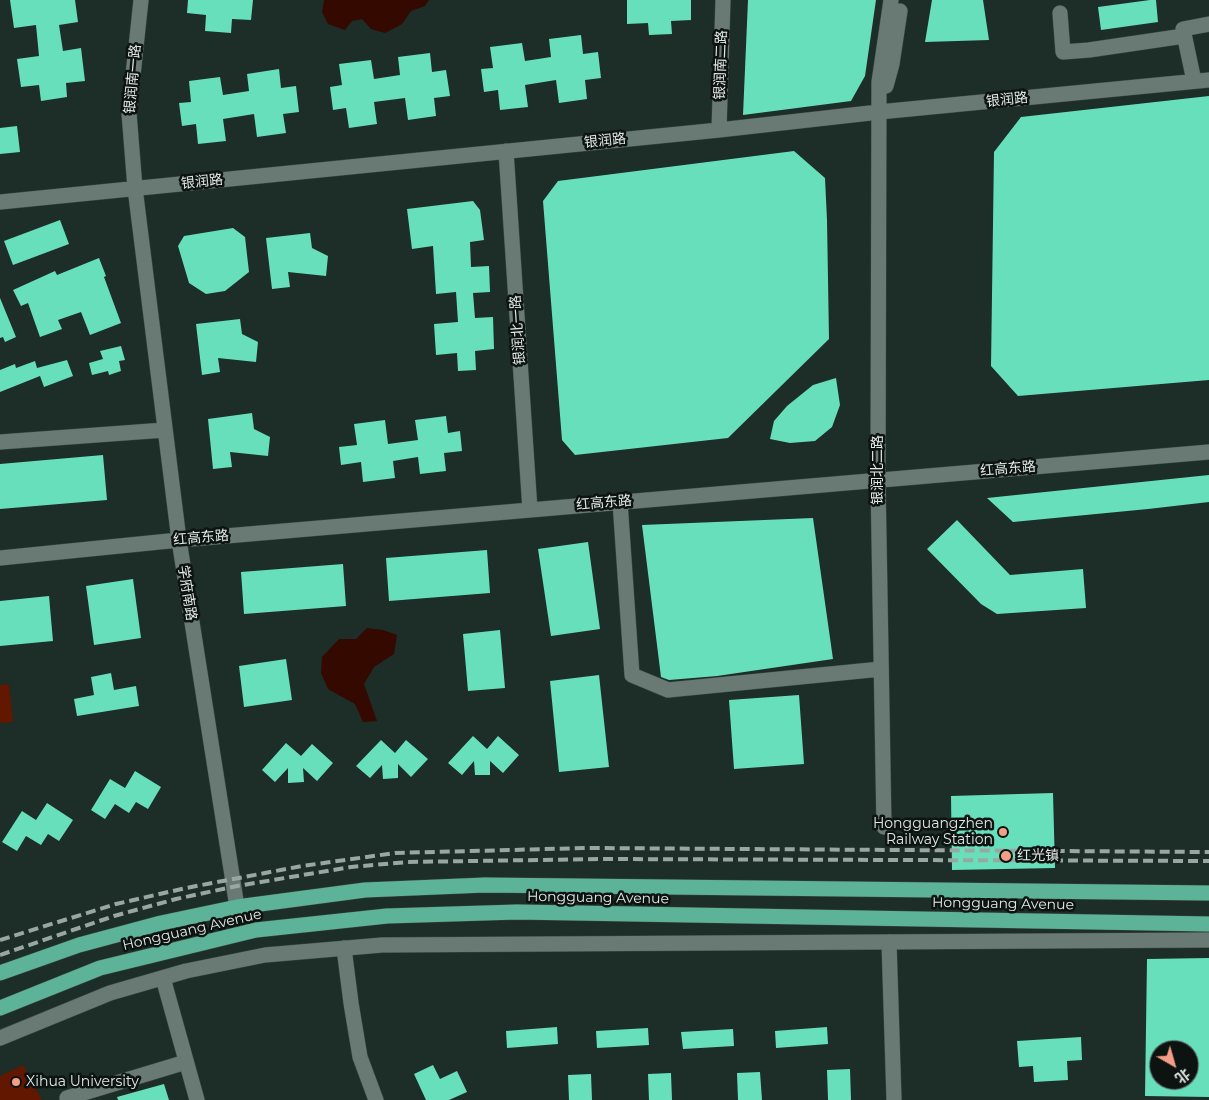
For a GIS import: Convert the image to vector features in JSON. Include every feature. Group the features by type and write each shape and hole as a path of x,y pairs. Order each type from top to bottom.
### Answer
{"highway":[{"name":"Hongguang Avenue","path":"0,972 88,942 161,923 237,907 365,890 485,884 1209,893"},
{"name":"Hongguang Avenue","path":"0,1008 100,968 256,930 387,916 517,912 1209,924"}],"street":[{"name":"银润南一路","path":"135,188 128,112 141,0"},
{"name":"银润南二路","path":"719,130 723,0"},
{"path":"879,112 879,82 891,0"},
{"path":"879,112 892,64 902,0"},
{"path":"1060,13 1063,52 1184,36"},
{"path":"1202,81 1183,29 1209,24"},
{"name":"银润路","path":"0,202 719,130 879,112 1202,81"},
{"name":"银润北二路","path":"879,112 878,480 884,827"},
{"name":"银润北一路","path":"506,151 530,510"},
{"name":"学府南路","path":"135,188 179,540 237,907"},
{"path":"0,442 165,430"},
{"name":"红高东路","path":"0,558 179,540 1209,452"},
{"path":"620,502 632,675 668,690 881,669"},
{"path":"0,1038 110,993 186,971 265,955 344,948 382,945 1209,940"},
{"path":"889,942 894,1100"},
{"path":"344,948 360,1056 376,1100"},
{"path":"163,978 197,1100"},
{"path":"67,1098 186,1062"}],"shaded area":[{"path":"324,0 429,0 425,6 411,11 402,24 385,33 371,29 362,19 352,21 345,30 328,24 322,12"},
{"path":"367,628 383,630 397,635 394,654 374,667 364,684 377,721 363,722 355,704 328,689 321,673 322,657 339,639 356,639"},
{"path":"9,684 13,722 0,723 0,685"},
{"name":"Xihua University","path":"23,1065 42,1100 0,1100 0,1076"}],"building":[{"path":"10,0 75,0 78,22 59,25 63,51 81,48 85,81 66,83 67,97 41,101 39,85 21,87 17,59 39,56 36,25 14,28"},
{"path":"188,0 253,0 251,20 232,19 231,33 205,31 206,15 187,13"},
{"path":"627,0 691,0 691,20 671,21 672,34 649,35 648,23 627,24"},
{"path":"748,0 876,0 865,76 851,101 743,115"},
{"path":"932,0 983,0 989,40 925,42"},
{"path":"1156,0 1158,22 1101,30 1098,7"},
{"path":"581,35 583,54 598,52 601,78 585,80 587,99 559,103 556,80 525,85 528,107 500,110 498,90 484,92 481,69 493,68 490,47 522,43 525,61 551,57 549,39"},
{"path":"430,53 432,72 446,70 450,96 434,98 436,116 408,120 405,98 374,102 377,124 349,128 346,108 333,110 330,87 342,85 339,64 371,60 374,79 400,75 398,57"},
{"path":"279,69 281,88 296,86 299,112 283,114 286,133 257,137 254,114 223,119 226,141 198,144 196,124 182,126 179,103 191,102 189,81 220,77 223,95 249,91 247,74"},
{"path":"1209,96 1209,380 1018,396 991,366 994,152 1021,117"},
{"path":"17,126 20,152 0,154 0,128"},
{"path":"794,151 825,178 829,339 728,438 575,455 562,440 543,201 558,181"},
{"path":"473,201 480,210 484,240 470,242 471,267 489,266 490,292 473,293 475,318 493,317 494,349 475,351 476,370 458,371 457,353 436,355 434,324 458,322 456,292 436,294 433,246 412,249 407,209"},
{"path":"60,220 69,244 13,265 4,241"},
{"path":"233,228 245,237 249,272 225,291 206,294 189,283 178,246 184,236"},
{"path":"310,233 312,248 328,256 326,276 288,272 290,287 272,289 266,238"},
{"path":"99,258 121,323 90,335 81,312 58,320 62,329 40,337 28,303 21,306 13,290 55,271 57,275"},
{"path":"0,298 16,337 5,342 3,337 0,338"},
{"path":"240,319 242,334 258,342 256,362 218,358 220,372 202,375 196,324"},
{"path":"121,346 125,360 119,361 121,371 109,375 108,371 92,375 89,363 103,359 100,351"},
{"path":"67,360 73,376 44,387 40,376 0,392 0,370 15,364 16,368 35,361 37,368"},
{"path":"836,378 840,405 832,427 815,441 790,443 770,439 774,421 787,406 813,385"},
{"path":"252,413 254,429 270,437 268,456 230,452 232,467 213,469 208,419"},
{"path":"446,416 448,433 460,431 462,451 444,453 446,471 420,474 418,457 393,461 395,478 363,482 361,462 341,465 339,447 357,445 354,424 385,420 388,444 418,440 415,420"},
{"path":"103,455 107,500 0,509 0,464"},
{"path":"1209,475 1209,502 1148,509 1013,522 987,498"},
{"path":"813,518 833,659 717,676 669,680 661,677 642,525"},
{"path":"957,520 1010,575 1083,569 1086,608 997,614 981,604 927,549"},
{"path":"588,542 600,629 551,636 538,549"},
{"path":"487,550 490,593 389,601 386,558"},
{"path":"343,564 346,606 244,614 241,572"},
{"path":"133,579 141,638 94,645 86,586"},
{"path":"49,596 53,641 0,646 0,601"},
{"path":"500,630 505,688 468,691 463,634"},
{"path":"286,659 292,700 244,707 239,666"},
{"path":"111,673 114,690 136,686 139,706 77,716 74,699 94,695 91,677"},
{"path":"599,675 609,767 559,772 550,681"},
{"path":"799,695 804,764 734,769 729,700"},
{"path":"473,736 487,749 498,736 519,755 503,773 490,761 490,775 475,775 474,761 462,775 448,763"},
{"path":"381,740 395,753 406,740 428,759 411,777 398,764 398,778 383,779 382,765 370,778 356,766"},
{"path":"286,743 301,756 312,744 333,763 317,781 303,768 304,782 288,783 288,768 275,782 262,770"},
{"path":"135,771 161,787 148,809 136,802 129,813 115,804 105,819 91,810 110,779 125,788"},
{"name":"Hongguangzhen Railway Station","path":"1053,793 1055,868 952,870 951,796"},
{"path":"47,803 73,820 59,841 48,834 41,845 26,836 17,851 2,842 22,811 36,820"},
{"path":"1209,958 1209,1097 1145,1096 1147,959"},
{"path":"557,1027 558,1044 507,1048 506,1031"},
{"path":"827,1027 828,1044 776,1048 775,1031"},
{"path":"648,1028 649,1045 597,1048 596,1031"},
{"path":"733,1029 734,1046 683,1049 681,1032"},
{"path":"1081,1037 1082,1060 1067,1061 1068,1080 1034,1082 1033,1066 1019,1067 1017,1041"},
{"path":"433,1065 440,1079 457,1071 467,1092 449,1100 426,1100 414,1074"},
{"path":"850,1069 851,1100 828,1100 827,1070"},
{"path":"760,1072 762,1100 738,1100 737,1073"},
{"path":"671,1073 672,1100 649,1100 648,1074"},
{"path":"591,1074 592,1100 569,1100 568,1075"},
{"path":"164,1084 169,1100 118,1100 117,1097"}],"railway":[{"path":"0,940 116,904 186,888 302,866 395,853 587,848 1209,852"},
{"path":"0,955 114,916 176,899 237,886 351,867 408,862 601,859 1209,861"}],"place":[{"name":"Hongguangzhen Railway Station","path":"1003,832"},
{"name":"红光镇","path":"1006,856"},
{"name":"Xihua University","path":"16,1082"}]}
